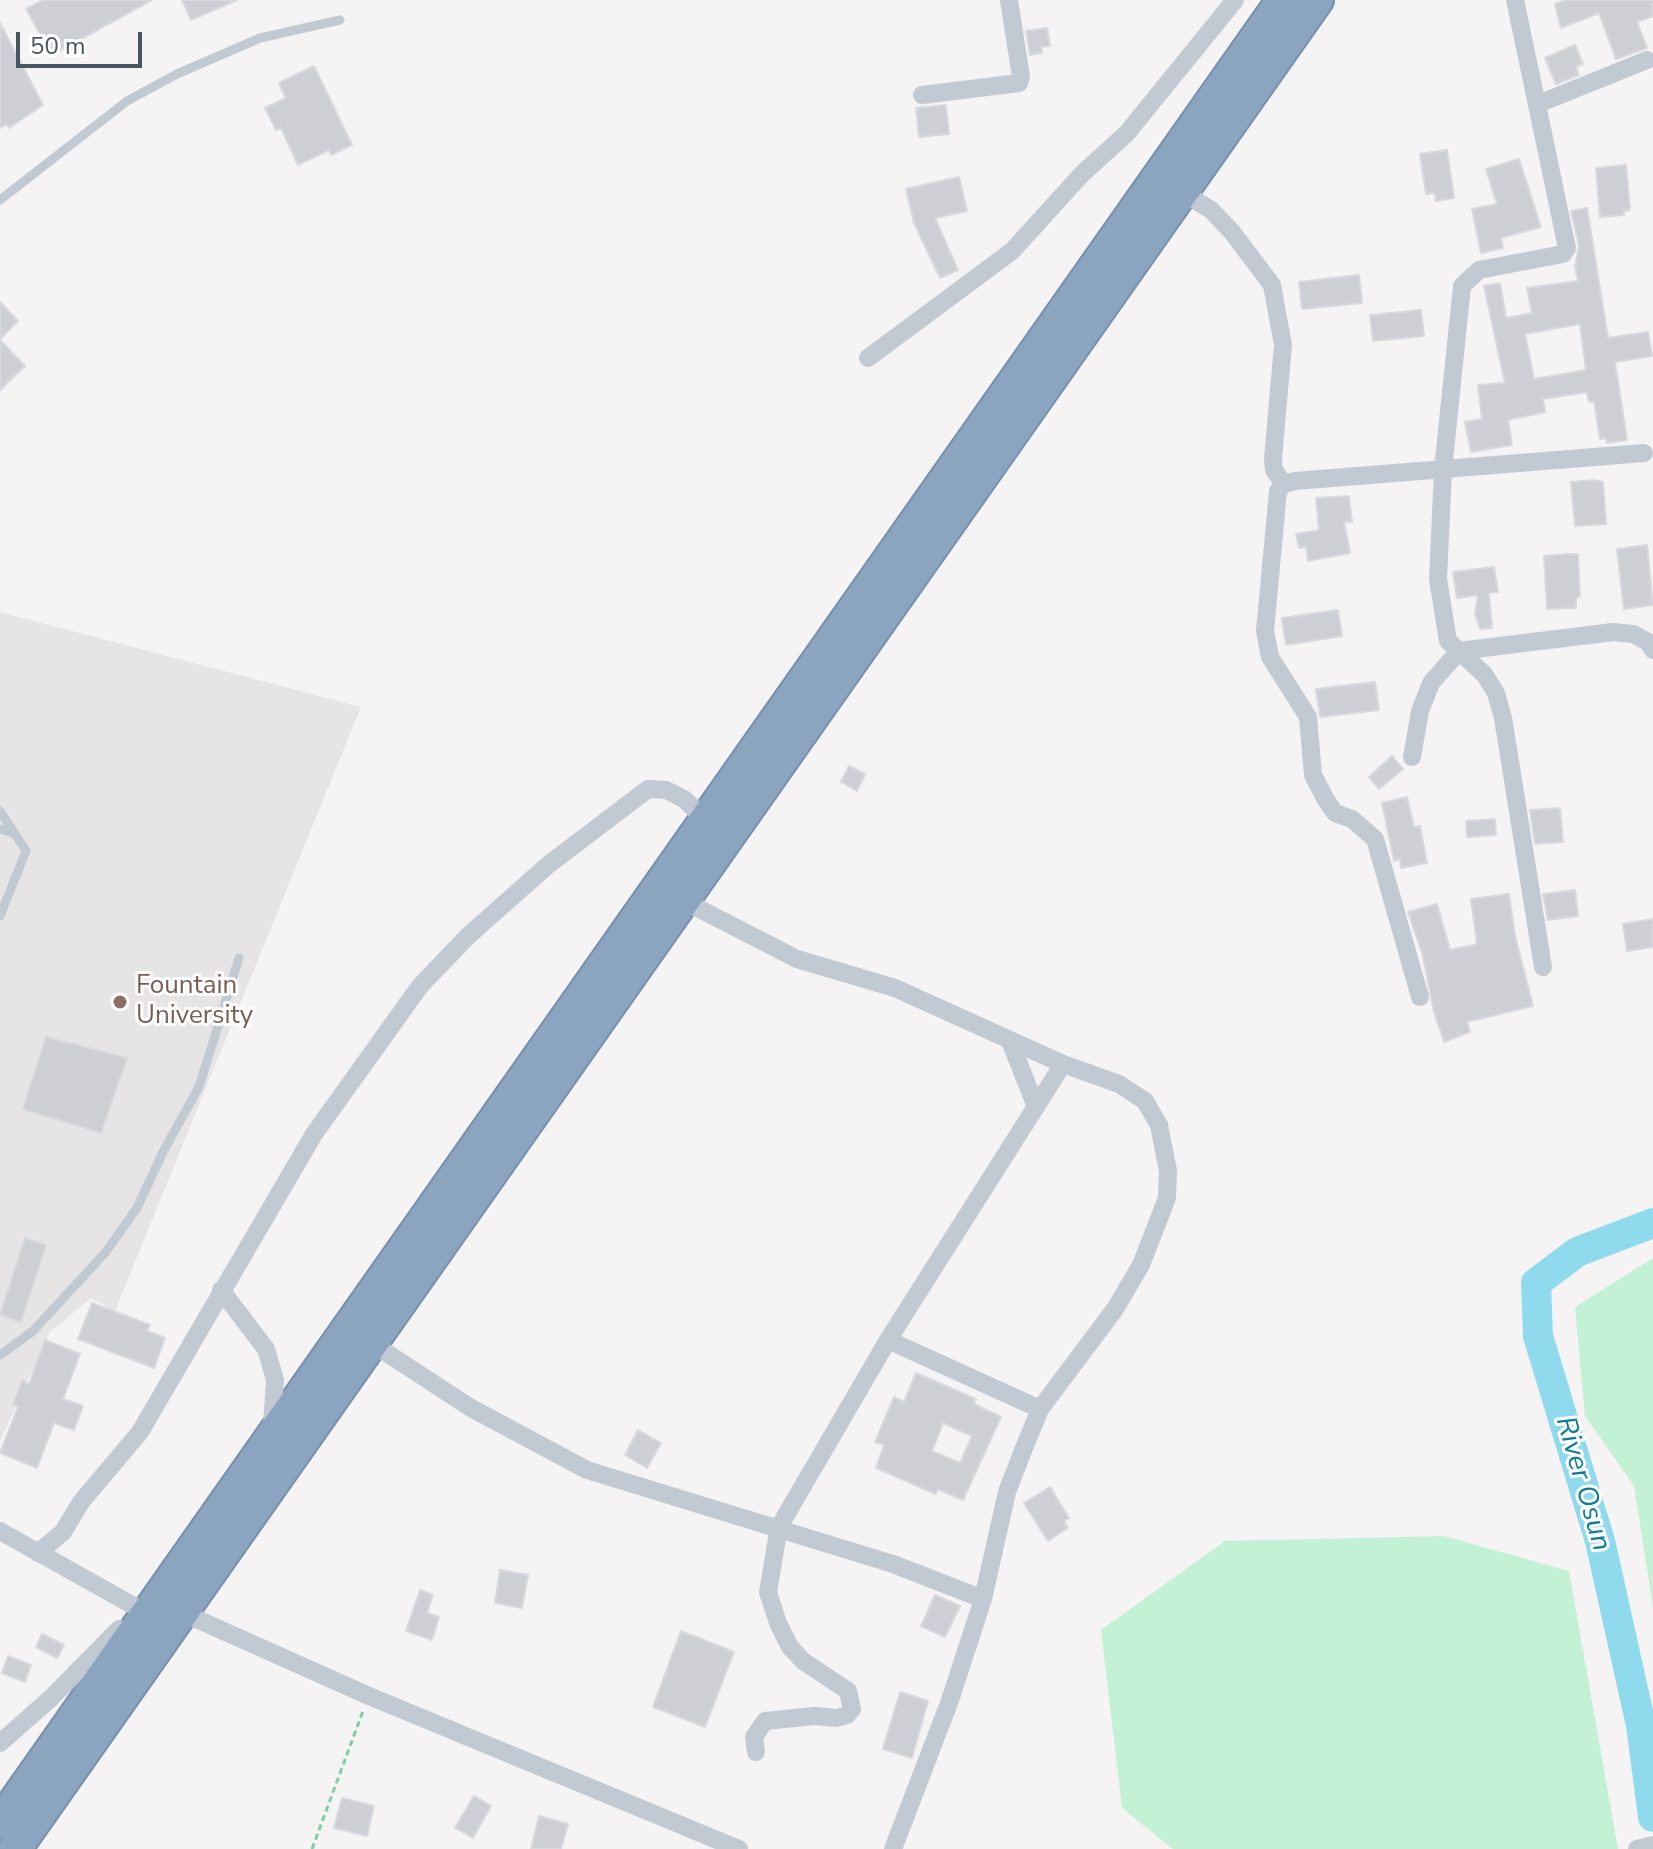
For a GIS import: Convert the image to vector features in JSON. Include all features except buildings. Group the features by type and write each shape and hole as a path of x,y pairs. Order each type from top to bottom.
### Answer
{"highway":[{"path":"0,1823 156,1611 269,1443 1283,0"},
{"path":"15,1849 156,1611 373,1344 1317,0"}],"street":[{"path":"922,95 1019,83 1021,77 1009,0"},
{"path":"868,358 1012,251 1082,174 1127,133 1221,22 1235,0"},
{"path":"1515,0 1567,248 1563,254 1479,270 1462,286 1443,470 1438,579 1448,641 1484,674 1496,693 1503,718 1543,967"},
{"path":"1538,104 1647,60"},
{"path":"1182,192 1211,210 1232,232 1272,285 1283,345 1273,459 1274,470 1284,484"},
{"path":"1420,997 1375,839 1352,819 1335,813 1326,800 1313,775 1308,717 1270,657 1265,631 1278,491 1284,484 1644,453"},
{"path":"1412,757 1420,711 1431,683 1459,651 1613,632 1633,634 1648,642 1653,650"},
{"path":"38,1553 63,1532 81,1502 140,1432 314,1134 420,986 468,936 548,865 648,789 666,790 684,799 706,820"},
{"path":"684,901 797,959 895,988 1063,1064 1119,1084 1145,1101 1159,1125 1168,1184 1167,1198 1141,1265 1115,1309 1040,1409 1007,1492 983,1599 949,1703 893,1849"},
{"path":"1010,1041 1036,1107"},
{"path":"756,1752 754,1737 765,1721 814,1716 837,1718 847,1715 852,1709 848,1691 803,1661 790,1647 778,1623 768,1592 779,1527 888,1340 1063,1064"},
{"path":"221,1290 266,1349 275,1392 269,1443"},
{"path":"888,1340 1040,1409"},
{"path":"373,1344 471,1408 587,1470 751,1523 779,1527 893,1564 983,1599"},
{"path":"0,1531 156,1611 369,1696 709,1844 739,1849"},
{"path":"0,1743 107,1644 156,1611"},
{"path":"1637,1849 1653,1845"}],"lane":[{"path":"0,200 127,101 177,74 260,38 340,20"},
{"path":"0,811 26,851 1,909"},
{"path":"0,829 15,834"},
{"path":"0,1355 33,1331 105,1253 137,1208 164,1150 199,1087 239,958"}],"path":[{"path":"312,1849 369,1696"}],"shaded area":[{"name":"Fountain University","path":"0,612 361,707 115,1311 91,1298 50,1332 0,1441"}],"green space":[{"path":"1653,1258 1653,1608 1634,1486 1585,1416 1575,1307"},
{"path":"1444,1536 1569,1571 1618,1849 1173,1849 1122,1808 1101,1630 1225,1541"}],"waterway":[{"name":"River Osun","path":"1653,1223 1577,1252 1536,1283 1538,1336 1600,1541 1641,1725 1653,1817"}],"place":[{"name":"Fountain University","path":"120,1002"}]}
